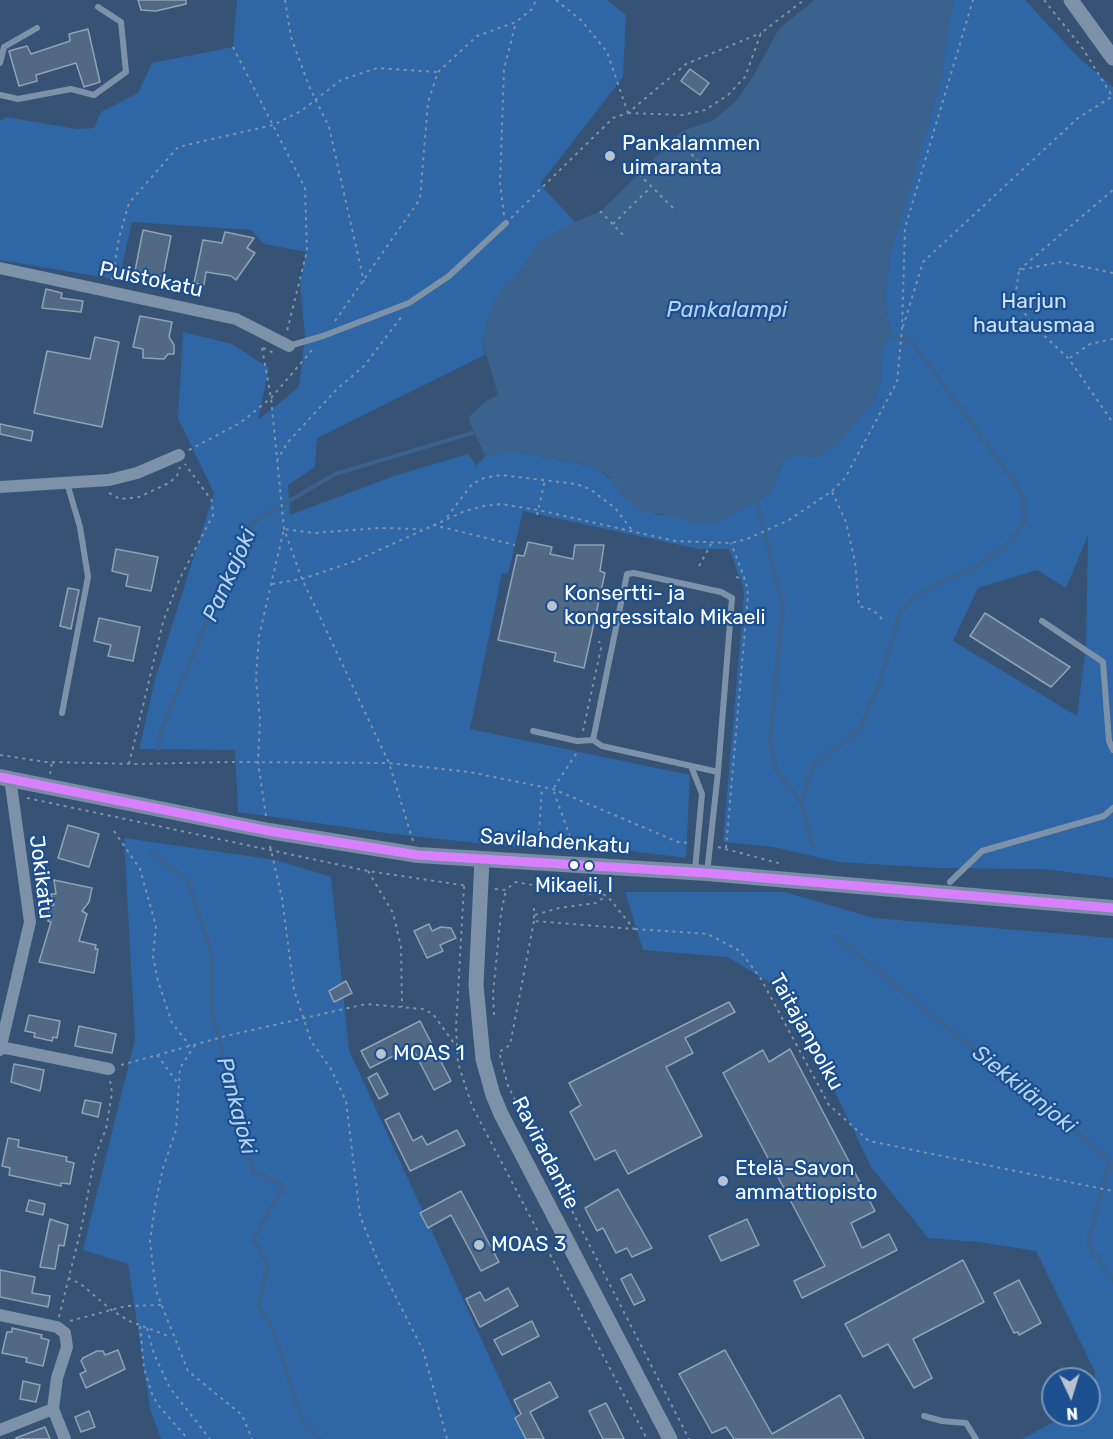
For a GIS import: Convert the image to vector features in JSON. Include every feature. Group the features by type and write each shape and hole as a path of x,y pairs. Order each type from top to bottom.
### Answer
{"main road":[{"name":"Savilahdenkatu","path":"7,783 131,803 269,831 417,855 700,873 1113,908"}],"street":[{"path":"1071,0 1113,58"},
{"name":"Puistokatu","path":"0,267 236,319 287,344"},
{"path":"0,487 108,480 182,460"},
{"name":"Jokikatu","path":"0,1048 30,922 7,783"},
{"name":"Raviradantie","path":"482,860 476,985 477,1023 483,1059 493,1095 670,1439"},
{"path":"0,1048 109,1069"},
{"path":"0,1315 57,1328 65,1334 67,1347 57,1378 53,1409 65,1439"},
{"path":"0,1431 53,1409"}],"lane":[{"path":"0,95 18,99 71,89 94,95 126,72 121,22 98,7"},
{"path":"0,63 4,47 37,28"},
{"path":"287,344 323,336 409,303 449,276 506,223"},
{"path":"62,713 88,577 80,527 67,483"},
{"path":"593,740 627,574 634,573 729,595 733,603 718,772 710,846 700,873"},
{"path":"1042,621 1103,662 1109,741 1113,750"},
{"path":"533,731 581,741 593,740 602,746 718,772"},
{"path":"690,766 702,794 697,844 700,873"},
{"path":"950,882 982,851 1104,816 1113,808"},
{"path":"924,1416 942,1421 966,1423 976,1439"}],"path":[{"path":"285,0 291,37 329,127 364,283"},
{"path":"129,764 163,622 179,580 213,515 212,501 182,460 240,423 271,398 293,375 364,283 420,200 428,102 438,72 477,36 516,22 532,9 536,0"},
{"path":"556,0 582,21 607,52 628,113"},
{"path":"628,113 686,64 760,33 804,0"},
{"path":"272,584 302,579 355,561 465,511 501,504 538,510 675,541 711,544 747,539 789,520 832,491 845,478 897,382 902,329 905,228 973,0"},
{"path":"902,329 923,262 1078,118 1112,96 1083,49 1044,0"},
{"path":"506,223 500,184 504,69 516,22"},
{"path":"506,223 613,118 628,113 682,115 705,110 728,95 745,76 760,33"},
{"path":"233,47 305,188 307,251 287,344"},
{"path":"111,291 119,238 129,203 178,147 273,125 316,100 341,80 377,68 438,72"},
{"path":"677,137 704,169"},
{"path":"639,174 675,210"},
{"path":"613,224 651,187"},
{"path":"1113,190 1019,270 1015,299 1032,324 1069,359 1113,423"},
{"path":"600,211 626,238"},
{"path":"1019,270 1061,262 1113,273"},
{"path":"276,463 287,443 310,417 364,366 392,332 409,303"},
{"path":"1069,359 1090,344 1113,339"},
{"path":"262,348 271,398 279,497 284,529 302,579 389,763 417,855"},
{"path":"446,519 472,484 483,478 501,475 576,484 590,489 615,508 632,530"},
{"path":"537,515 545,480"},
{"path":"832,491 846,522 853,552 859,606 873,610 883,620"},
{"path":"602,528 603,524"},
{"path":"432,525 515,544"},
{"path":"284,529 314,533 378,528 424,529"},
{"path":"284,529 259,636 256,678 260,720 258,762 270,849 282,898 294,990 311,1041 331,1069 346,1101 360,1216 380,1266 423,1350 447,1439"},
{"path":"726,848 748,595 745,579 731,543"},
{"path":"699,566 711,544"},
{"path":"736,577 745,579"},
{"path":"553,789 578,752 601,648 599,641"},
{"path":"0,755 46,762 129,764 389,763 469,772 553,789 678,842 697,844"},
{"path":"7,783 130,822 368,871 506,890"},
{"path":"539,832 542,788"},
{"path":"553,789 575,851"},
{"path":"114,831 140,869 156,926 153,956 158,981 172,1023 190,1046"},
{"path":"710,846 726,848 783,864"},
{"path":"368,871 393,913 401,947 402,1007"},
{"path":"494,1017 493,994 501,913 506,890 515,882 606,896 634,929"},
{"path":"534,915 559,908 596,903 606,896"},
{"path":"499,1052 510,1045 534,921 534,908"},
{"name":"Taitajanpolku","path":"534,921 708,934 740,951 761,979 829,1105 869,1141 1113,1191"},
{"path":"57,1328 82,1225 95,1156 106,1129 112,1093 109,1069 226,1036 366,1004 423,1009 433,1014 456,1046"},
{"path":"195,1045 180,1068 176,1130 163,1168 150,1241 156,1292 188,1371 242,1415 252,1439"},
{"path":"497,1046 508,1086 689,1439"},
{"path":"157,1055 178,1083"},
{"path":"68,1278 81,1284 110,1309 140,1326 173,1337"},
{"path":"57,1328 79,1317 110,1309 161,1305"},
{"path":"140,1326 144,1368 152,1394 158,1405 188,1439"},
{"path":"147,1328 154,1354 170,1388 210,1439"}],"green space":[{"name":"Harjun hautausmaa","path":"237,0 607,0 626,15 623,77 540,184 575,222 538,243 518,275 503,287 494,303 482,340 485,355 317,438 315,467 288,485 290,515 397,475 468,454 476,465 473,470 485,456 514,451 595,467 610,479 626,499 658,515 682,517 706,524 716,523 771,493 784,459 796,454 816,457 875,401 880,384 883,346 891,335 885,297 890,257 947,38 953,0 1025,0 1076,55 1113,87 1113,878 1043,869 937,868 839,862 773,847 723,842 744,596 743,586 729,549 700,549 523,511 508,574 502,573 470,729 690,775 686,858 600,847 522,848 394,834 238,812 235,750 139,749 156,676 214,493 178,418 183,332 232,344 269,368 258,420 299,387 305,337 300,284 306,252 264,244 251,230 132,222 119,280 0,260 0,121 6,117 77,129 94,128 101,112 138,93 152,63 233,47","holes":["1088,535 1086,647 1077,716 953,641 978,588 1037,570 1066,588"]},
{"path":"124,838 276,860 331,877 349,1050 527,1439 161,1439 150,1409 128,1264 83,1250 135,1039"},
{"path":"625,892 785,892 874,918 1113,938 1113,1439 1022,1439 1044,1427 1101,1427 1101,1367 1093,1367 1036,1251 978,1242 928,1238 871,1167 788,993 727,957 643,950"}],"water":[{"name":"Pankalampi","path":"814,0 953,0 941,83 890,257 885,297 891,335 883,346 880,384 875,401 838,443 816,457 796,454 784,459 771,493 716,523 706,524 640,510 626,499 608,476 595,467 514,451 485,456 468,418 486,401 498,395 482,340 494,303 503,287 518,275 538,243 575,222 601,211 682,131 714,120 736,101 752,78 779,29"}],"building":[{"path":"138,0 186,0 186,4 156,11 141,10"},
{"path":"88,29 100,82 84,87 76,63 36,75 37,81 19,86 9,51 27,46 31,54 70,41 69,34"},
{"path":"690,69 709,83 700,95 681,81"},
{"path":"143,230 171,236 163,277 135,271"},
{"path":"225,232 254,238 247,248 255,253 236,280 231,276 206,272 204,285 194,283 203,240 222,243"},
{"path":"46,289 62,293 61,298 83,301 81,312 42,308"},
{"path":"140,316 172,322 169,337 174,345 174,354 168,354 164,359 143,358 143,349 133,347"},
{"path":"95,337 119,342 102,427 34,413 47,351 90,359"},
{"path":"0,424 33,431 31,441 0,434"},
{"name":"Konsertti- ja kongressitalo Mikaeli","path":"528,542 552,547 550,554 573,559 575,545 604,545 600,571 605,573 584,668 554,661 556,653 498,640 517,555 524,556"},
{"path":"116,549 158,557 151,591 126,586 128,575 112,571"},
{"path":"68,588 79,590 71,629 60,626"},
{"path":"985,613 1070,667 1051,687 970,636"},
{"path":"99,618 140,627 133,661 108,656 111,645 94,641"},
{"path":"68,825 99,834 89,867 58,858"},
{"path":"54,880 92,888 89,902 82,911 87,914 79,941 96,945 95,949 98,949 94,973 39,962 51,922 48,921 49,907 54,905 51,894 56,894"},
{"path":"429,924 432,931 441,927 451,928 456,938 440,945 443,951 427,958 414,931"},
{"path":"346,981 352,993 334,1002 329,991"},
{"path":"729,1002 735,1012 685,1038 693,1053 666,1067 702,1136 628,1174 615,1150 595,1160 570,1112 581,1105 569,1083"},
{"path":"29,1015 60,1021 57,1038 53,1037 52,1041 34,1037 35,1033 25,1031"},
{"name":"MOAS 1","path":"420,1021 451,1081 434,1090 415,1053 408,1056 405,1050 370,1068 361,1051"},
{"path":"79,1026 116,1034 112,1053 75,1046"},
{"path":"790,1049 875,1211 851,1223 862,1248 889,1234 897,1250 802,1298 794,1281 825,1266 723,1073 763,1050 769,1062"},
{"path":"14,1064 44,1070 40,1091 11,1082"},
{"path":"377,1073 388,1094 379,1099 368,1078"},
{"path":"85,1100 101,1103 98,1117 82,1113"},
{"path":"399,1113 413,1141 422,1136 427,1145 457,1130 465,1145 410,1171 385,1120"},
{"path":"8,1138 19,1140 18,1147 67,1157 66,1161 74,1163 70,1184 61,1183 61,1186 9,1175 10,1168 2,1166"},
{"path":"618,1189 652,1248 632,1257 627,1248 616,1253 603,1228 597,1231 585,1208"},
{"name":"MOAS 3","path":"461,1191 499,1262 481,1271 451,1215 428,1228 420,1213"},
{"path":"29,1200 45,1204 43,1215 26,1211"},
{"path":"50,1219 68,1225 64,1246 59,1245 55,1269 40,1267"},
{"path":"747,1219 759,1245 721,1261 709,1236"},
{"path":"963,1260 984,1302 913,1339 932,1378 914,1388 888,1344 863,1357 845,1324"},
{"path":"0,1270 35,1277 32,1293 50,1296 48,1307 0,1297"},
{"path":"631,1274 645,1300 634,1305 621,1279"},
{"path":"1019,1280 1041,1323 1019,1335 1018,1332 1014,1333 994,1293"},
{"path":"508,1288 518,1306 480,1327 466,1299 480,1292 485,1301"},
{"path":"532,1321 539,1336 502,1355 494,1340"},
{"path":"12,1328 42,1335 41,1338 49,1340 43,1366 26,1362 27,1358 2,1353 7,1332 12,1332"},
{"path":"118,1350 125,1369 86,1388 80,1374 86,1371 81,1361 83,1358 97,1351 103,1351 105,1355"},
{"path":"725,1350 772,1434 840,1395 864,1439 734,1439 726,1427 712,1433 679,1374"},
{"path":"23,1381 40,1385 36,1402 20,1399"},
{"path":"550,1382 558,1397 530,1412 544,1439 526,1439 515,1418 521,1414 514,1400"},
{"path":"606,1403 624,1439 603,1439 589,1411"},
{"path":"89,1411 95,1427 81,1432 75,1417"},
{"path":"45,1427 50,1439 16,1439 16,1438"}],"waterway":[{"path":"801,802 813,766 860,728 879,685 900,613 914,597 949,578 971,571 1014,539 1025,520 1024,500 1014,481 912,342 891,335"},
{"name":"Pankajoki","path":"159,749 160,734 213,607 253,522 335,474 472,433"},
{"name":"Siekkilänjoki","path":"756,500 783,605 770,742 776,770 801,802 813,846"},
{"name":"Pankajoki","path":"151,853 188,881 212,956 212,1014 253,1171 284,1186 253,1239 268,1265 258,1304 274,1332 302,1421 321,1439"},
{"name":"Siekkilänjoki","path":"835,936 1110,1160 1088,1244 1113,1281"}],"transit line":[{"path":"0,777 269,831 418,855 707,873 1113,908"}],"place":[{"name":"Pankalammen uimaranta","path":"610,156"},
{"name":"Konsertti- ja kongressitalo Mikaeli","path":"552,606"},
{"name":"Mikaeli, I","path":"574,865"},
{"name":"MOAS 1","path":"381,1054"},
{"name":"Etelä-Savon ammattiopisto","path":"723,1181"},
{"name":"MOAS 3","path":"479,1245"}]}
